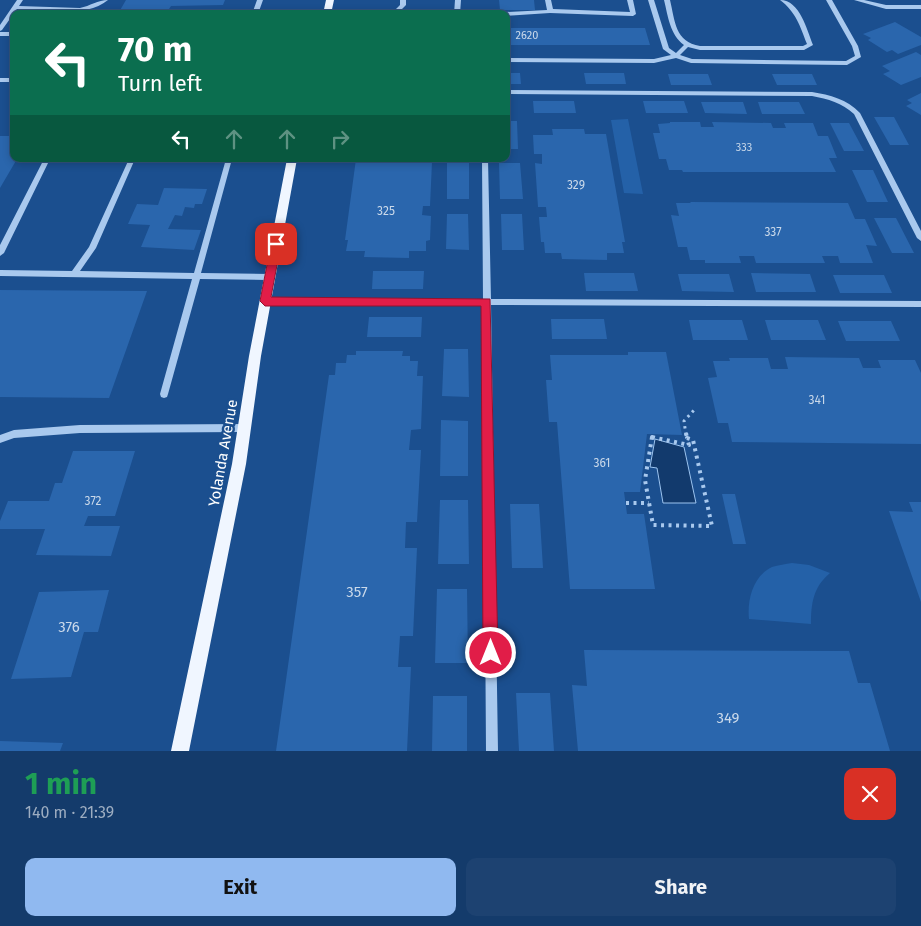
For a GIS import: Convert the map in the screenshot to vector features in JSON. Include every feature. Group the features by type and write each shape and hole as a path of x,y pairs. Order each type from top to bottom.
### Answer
{"main road":[{"name":"Yolanda Avenue","path":"180,751 239,464 269,277 291,162"}],"lane":[{"path":"13,10 20,0"},
{"path":"15,7 80,10 90,8 105,0"},
{"path":"548,0 550,11"},
{"path":"510,14 550,11 633,14 630,0"},
{"path":"651,0 666,49 676,56 691,61 847,63 858,57 829,0"},
{"path":"667,0 678,37 686,46 700,48 804,48 810,45 792,7 789,2 783,0"},
{"path":"857,0 886,7 921,7"},
{"path":"0,29 10,14"},
{"path":"510,60 654,61 676,56 686,46"},
{"path":"510,92 812,94 831,97 845,102 856,113 921,238"},
{"path":"0,253 46,162"},
{"path":"75,274 92,248 131,162"},
{"path":"164,394 228,162"},
{"path":"485,162 492,751"},
{"path":"0,273 269,277"},
{"path":"265,301 921,304"},
{"path":"0,439 14,434 80,428 244,428"}],"path":[{"path":"687,438 694,440 712,526 653,525 645,480 652,437 689,445 687,438 684,420 695,410"},
{"path":"626,503 649,503"}],"shaded area":[{"path":"628,119 643,194 624,193 611,120"},
{"path":"655,439 684,447 696,503 663,503 657,468 650,467"},
{"path":"792,563 809,565 830,573 824,578 814,596 811,624 749,619 750,597 760,576 772,567"}],"building":[{"path":"126,0 225,0 223,5 171,6 168,10 120,10"},
{"path":"499,0 534,0 535,10 500,10"},
{"path":"895,22 921,37 921,45 898,54 892,50 887,52 868,40 871,38 863,34"},
{"path":"510,28 645,28 650,45 510,45"},
{"path":"916,52 921,55 921,77 901,85 883,74 890,71 882,66"},
{"path":"510,73 520,73 521,84 510,84"},
{"path":"584,73 624,73 626,84 586,84"},
{"path":"668,74 708,74 712,85 671,85"},
{"path":"772,74 812,74 817,85 777,85"},
{"path":"921,93 921,115 906,106 912,103 907,100"},
{"path":"533,101 574,101 576,113 534,113"},
{"path":"643,101 684,101 688,113 646,113"},
{"path":"701,102 743,102 747,114 705,113"},
{"path":"758,102 799,102 805,114 762,114"},
{"path":"874,117 894,117 909,145 890,145"},
{"path":"510,121 517,121 518,149 510,149"},
{"path":"700,122 701,127 714,127 712,122 771,123 773,128 786,128 784,123 813,123 818,136 828,136 837,158 829,158 836,172 683,172 682,170 669,170 666,159 659,159 653,133 660,133 658,124"},
{"path":"830,123 849,123 864,151 844,151"},
{"path":"552,129 584,129 585,134 606,134 625,242 622,242 624,253 607,253 607,260 562,259 561,253 545,253 544,242 541,242 539,217 547,217 546,207 538,207 535,163 542,164 542,154 534,154 533,135 553,135"},
{"path":"0,136 10,136 10,162 15,162 0,188"},
{"path":"356,162 432,162 430,206 423,206 422,215 431,216 430,240 426,241 426,251 409,251 409,258 364,257 365,251 346,251 348,240 345,240"},
{"path":"447,162 469,162 469,199 447,199"},
{"path":"499,163 520,163 523,199 500,199"},
{"path":"852,170 873,170 888,202 867,202"},
{"path":"164,188 207,189 202,204 195,204 194,208 185,207 182,216 175,215 168,229 201,230 194,250 141,247 150,225 128,224 137,204 158,205"},
{"path":"676,203 848,203 855,219 865,219 877,246 866,245 873,263 840,263 838,256 822,256 825,263 756,263 754,256 739,256 741,263 705,263 705,260 690,260 687,247 678,247 671,215 679,216"},
{"path":"447,214 468,214 469,250 446,249"},
{"path":"501,214 522,214 524,250 502,250"},
{"path":"874,218 896,218 914,253 892,253"},
{"path":"373,271 424,271 423,289 372,289"},
{"path":"584,273 634,273 638,291 586,291"},
{"path":"751,273 810,274 816,292 756,292"},
{"path":"678,274 729,274 734,292 682,291"},
{"path":"833,275 884,275 892,293 840,293"},
{"path":"0,290 147,291 109,398 0,397"},
{"path":"369,317 422,317 421,337 367,337"},
{"path":"551,319 604,319 607,339 552,339"},
{"path":"689,320 742,320 748,340 693,340"},
{"path":"765,320 818,320 826,340 771,340"},
{"path":"838,321 891,321 900,341 846,341"},
{"path":"444,349 468,349 469,397 442,396"},
{"path":"356,351 403,351 402,356 410,356 410,361 418,361 417,376 423,376 421,429 411,430 409,450 421,450 417,522 406,522 405,548 417,548 413,636 400,636 398,667 411,667 407,751 276,751 329,375 335,375 336,363 346,363 347,355 356,355"},
{"path":"628,352 666,352 682,435 647,434 640,492 624,492 627,514 644,514 655,589 570,589 557,422 549,422 546,380 552,380 550,355 628,355"},
{"path":"785,357 859,358 863,368 881,368 878,360 915,360 921,373 921,444 732,442 728,423 718,423 708,378 717,377 713,361 730,361 729,358 768,358 771,369 788,369"},
{"path":"441,420 468,421 468,476 440,476"},
{"path":"73,451 135,451 115,516 88,516 84,526 120,526 111,556 36,555 45,529 0,529 0,521 8,501 49,501 55,483 62,483"},
{"path":"722,494 735,494 746,544 733,544"},
{"path":"440,500 468,500 469,564 438,564"},
{"path":"909,502 921,502 921,602 889,511 913,512"},
{"path":"510,504 539,504 543,568 512,568"},
{"path":"437,589 467,589 468,663 435,663"},
{"path":"109,590 98,632 84,632 71,677 11,679 39,592"},
{"path":"584,650 849,651 858,683 870,683 890,751 578,751 572,685 587,686"},
{"path":"516,693 550,693 554,751 519,751"},
{"path":"433,696 467,696 467,751 432,751"},
{"path":"0,741 63,743 60,751 0,751"}],"route":[{"path":"276,244 265,301 487,302 491,653"}]}
